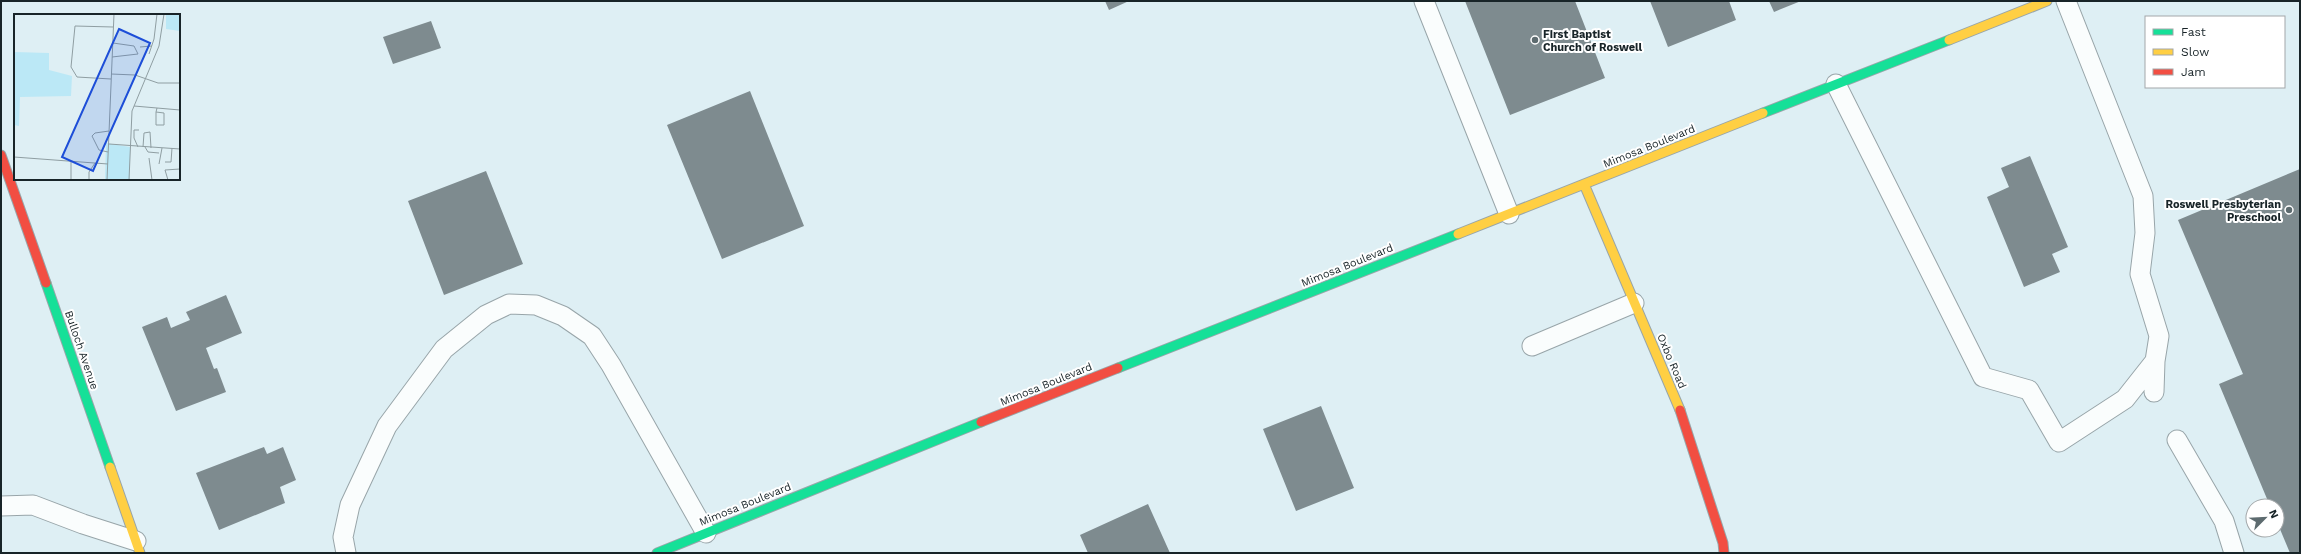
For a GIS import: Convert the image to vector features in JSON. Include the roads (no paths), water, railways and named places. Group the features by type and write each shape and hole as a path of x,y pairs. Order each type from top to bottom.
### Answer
{"street":[{"name":"Mimosa Boulevard","path":"657,553 2047,1"},
{"name":"Bulloch Avenue","path":"2,160 138,547"},
{"name":"Oxbo Road","path":"1584,184 1685,421 1723,543 1724,553"}],"lane":[{"path":"1424,1 1509,214"},
{"path":"2066,1 2143,196 2145,233 2140,274 2159,336 2155,361 2154,392"},
{"path":"1836,84 1983,377 2028,390 2059,442 2125,399 2155,361"},
{"path":"1532,346 1634,303"},
{"path":"346,553 343,537 350,505 387,426 444,349 486,315 509,304 536,305 563,316 592,336 611,365 706,533"},
{"path":"2177,440 2224,521 2234,553"},
{"path":"1,506 34,505 138,547"}],"place":[{"name":"First Baptist Church of Roswell","path":"1535,40"},
{"name":"Roswell Presbyterian Preschool","path":"2289,210"}]}
